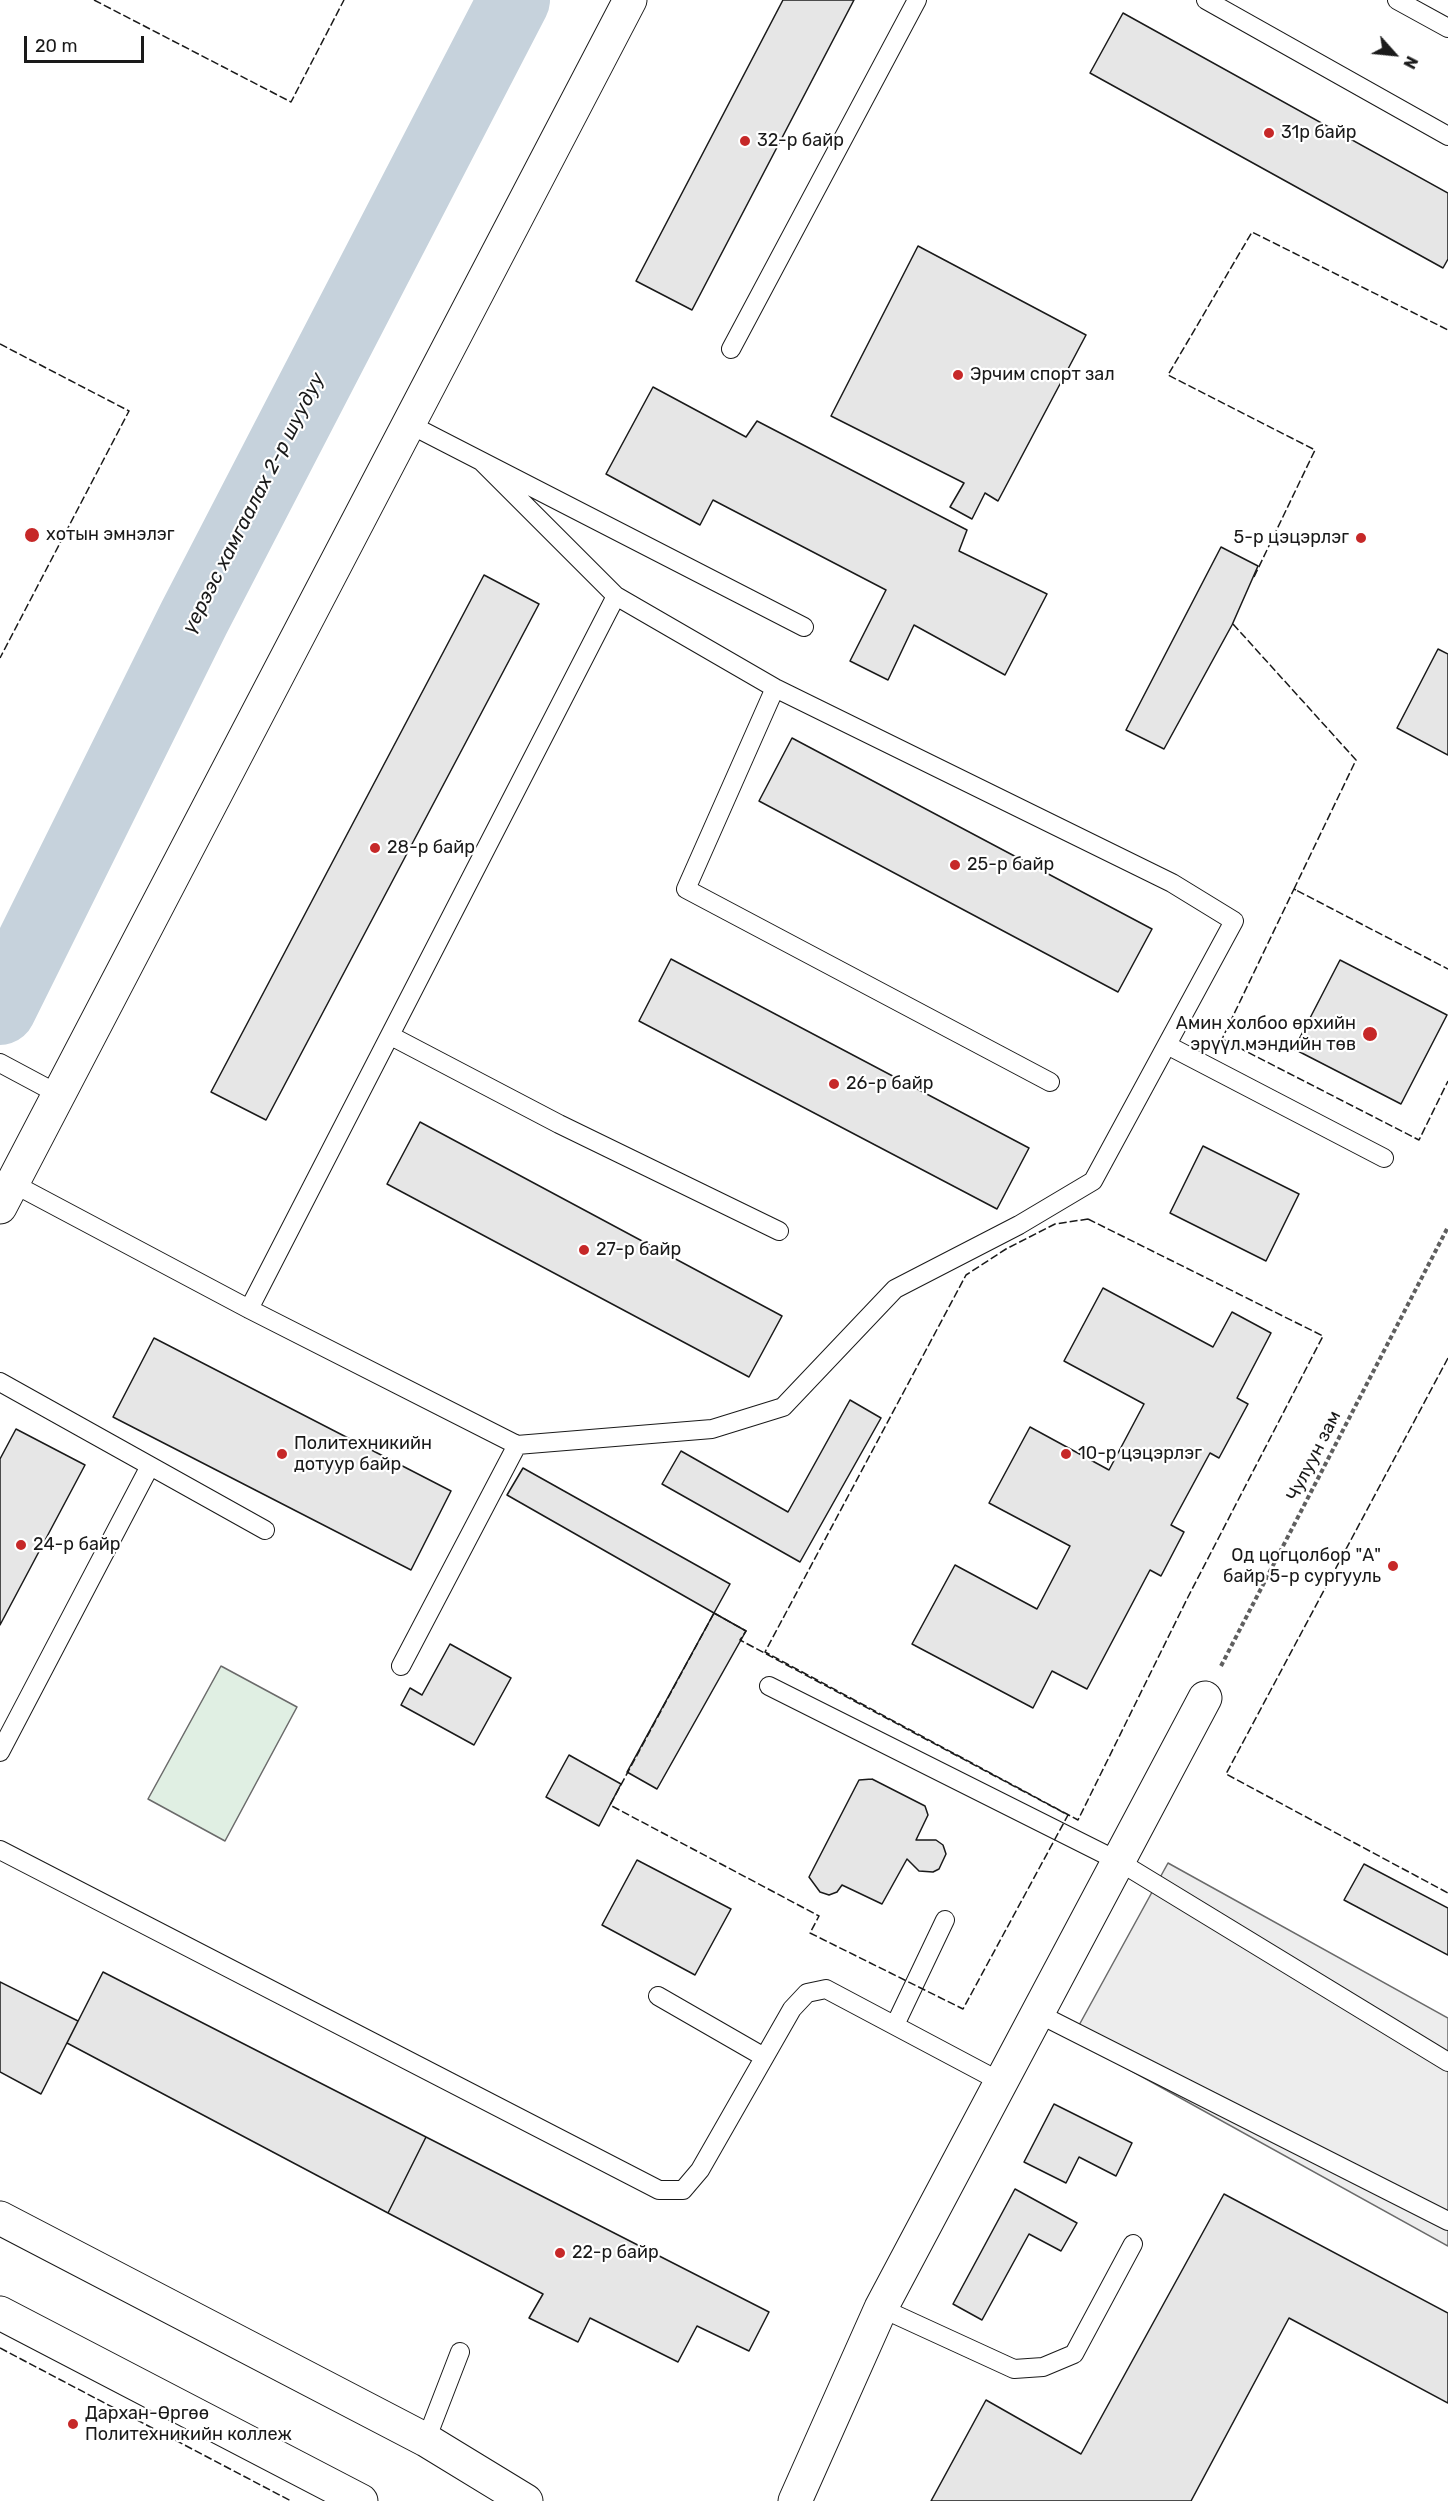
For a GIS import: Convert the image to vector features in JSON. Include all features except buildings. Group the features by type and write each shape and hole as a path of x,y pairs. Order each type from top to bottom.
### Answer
{"main road":[{"path":"6,1195 630,0"},
{"path":"795,2501 881,2308 1205,1698"},
{"path":"0,2218 426,2440 526,2501"},
{"path":"0,2313 361,2501"}],"lane":[{"path":"731,349 917,0"},
{"path":"1206,0 1448,136"},
{"path":"1397,0 1448,28"},
{"path":"409,424 804,627"},
{"path":"6,1195 249,1310 517,1445 712,1429 783,1407 895,1289 1019,1225 1093,1181 1234,921 1172,883 775,688 616,596 482,462"},
{"path":"249,1310 616,596"},
{"path":"775,688 686,889 1050,1082"},
{"path":"391,1036 559,1125 778,1231"},
{"path":"1167,1045 1384,1158"},
{"path":"8,1067 58,1094"},
{"path":"0,1382 265,1530"},
{"path":"401,1666 517,1445"},
{"path":"0,1752 150,1466"},
{"path":"769,1686 1118,1861 1448,2062"},
{"path":"0,1850 659,2190 683,2190 700,2170 792,2009 807,1993 826,1989 1001,2082"},
{"path":"895,2025 945,1920"},
{"path":"658,1996 764,2057"},
{"path":"1037,2013 1448,2221"},
{"path":"881,2308 1014,2369 1043,2367 1074,2354 1133,2244"},
{"path":"426,2440 460,2352"}],"path":[{"name":"Чулуун зам","path":"1205,1698 1448,1227"}],"green space":[{"path":"221,1666 297,1707 225,1841 148,1799"}],"shaded area":[{"path":"1168,1863 1448,2018 1448,2246 1072,2038"}],"waterway":[{"name":"үерээс хамгаалах 2-р шуудуу","path":"0,1009 194,618 514,0"}],"fence":[{"path":"94,0 291,102 344,0"},
{"path":"1254,577 1315,450 1168,375 1252,232 1448,330"},
{"path":"0,344 129,411 0,658"},
{"path":"1233,624 1356,760 1294,889 1448,969"},
{"path":"1296,890 1294,889 1222,1039 1419,1140 1448,1081"},
{"path":"1088,1219 1323,1336 1188,1597 1078,1820 765,1652 966,1275 1006,1249 1055,1224 1088,1219"},
{"path":"1448,1358 1226,1774 1448,1893"},
{"path":"714,1613 746,1631 740,1640 1068,1815 963,2009 810,1933 819,1916 610,1805 714,1613"},
{"path":"0,2348 291,2501"}],"place":[{"name":"31р байр","path":"1269,133"},
{"name":"32-р байр","path":"745,141"},
{"name":"Эрчим спорт зал","path":"958,375"},
{"name":"хотын эмнэлэг","path":"32,535"},
{"name":"5-р цэцэрлэг","path":"1361,538"},
{"name":"28-р байр","path":"375,848"},
{"name":"25-р байр","path":"955,865"},
{"name":"Амин холбоо өрхийн эрүүл мэндийн төв","path":"1370,1034"},
{"name":"26-р байр","path":"834,1084"},
{"name":"27-р байр","path":"584,1250"},
{"name":"Политехникийн дотуур байр","path":"282,1454"},
{"name":"10-р цэцэрлэг","path":"1066,1454"},
{"name":"24-р байр","path":"21,1545"},
{"name":"Од цогцолбор \"А\" байр 5-р сургууль","path":"1393,1566"},
{"name":"22-р байр","path":"560,2253"},
{"name":"Дархан-Өргөө Политехникийн коллеж","path":"73,2424"}]}
